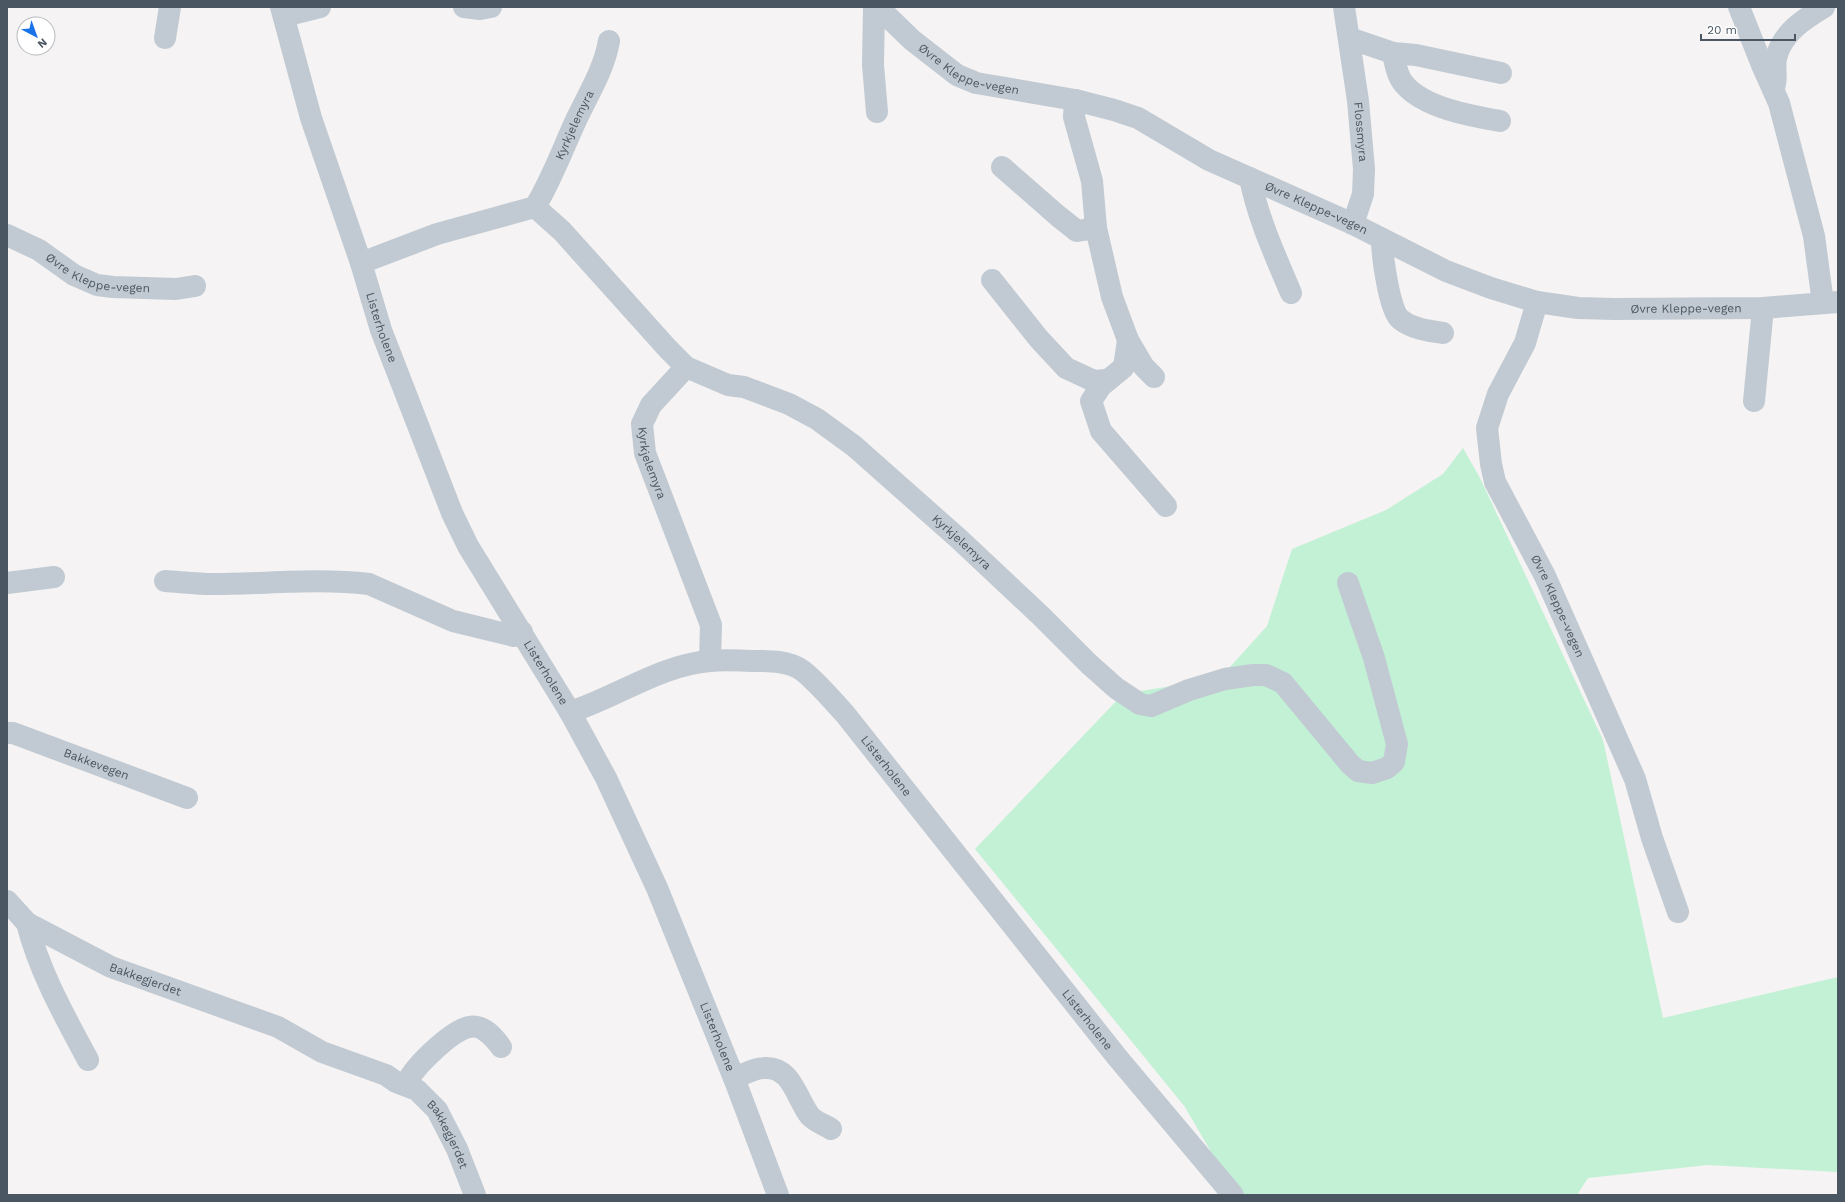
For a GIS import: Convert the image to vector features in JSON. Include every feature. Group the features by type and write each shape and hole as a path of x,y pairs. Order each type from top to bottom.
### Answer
{"street":[{"path":"166,38 170,7"},
{"path":"282,11 320,7"},
{"path":"464,7 480,9 491,7"},
{"path":"874,7 873,65 877,112"},
{"name":"Øvre Kleppe-vegen","path":"878,7 912,40 957,75 976,84 1076,100 1138,118 1209,160 1353,224 1446,271 1491,288 1537,302 1578,308 1763,308 1831,302 1779,104 1739,7"},
{"name":"Flossmyra","path":"1344,7 1358,101 1364,169 1363,194 1353,224"},
{"name":"Øvre Kleppe-vegen","path":"1773,89 1776,58 1782,44 1792,29 1824,7"},
{"name":"Listerholene","path":"282,11 310,118 362,263 382,330 452,514 468,546 570,712 606,778 657,888 734,1078 778,1195"},
{"path":"1348,38 1393,53 1416,55 1501,73"},
{"name":"Kyrkjelemyra","path":"609,41 606,58 576,120 550,182 535,207 562,231 686,367 728,385 744,387 788,404 817,419 854,446 959,538 1089,664 1116,688 1140,704 1151,706 1189,690 1225,679 1266,675 1279,681 1294,695 1350,764 1358,770 1372,773 1387,768 1394,762 1396,753 1396,734 1374,658 1348,583"},
{"path":"1393,53 1400,78 1404,84 1417,96 1426,101 1468,115 1500,121"},
{"path":"1076,100 1074,117 1092,182 1096,228 1112,297 1128,340 1144,367 1154,377"},
{"path":"1002,167 1077,231 1096,228"},
{"name":"Øvre Kleppe-vegen","path":"1250,178 1253,195 1264,230 1291,293"},
{"path":"362,263 437,234 535,207"},
{"name":"Øvre Kleppe-vegen","path":"7,235 40,250 74,275 97,284 113,287 176,289 195,286"},
{"name":"Øvre Kleppe-vegen","path":"1382,239 1382,255 1387,283 1398,318 1422,330 1443,333"},
{"path":"992,280 1039,339 1066,368 1094,381 1108,380"},
{"name":"Øvre Kleppe-vegen","path":"1537,302 1525,343 1498,394 1487,428 1491,464 1495,482 1545,576 1635,779 1652,838 1678,912"},
{"path":"1754,401 1763,308"},
{"path":"1128,340 1124,367 1101,386 1091,401 1101,431 1166,506"},
{"name":"Kyrkjelemyra","path":"686,367 651,405 642,424 645,453 711,625 710,661"},
{"path":"7,583 54,577"},
{"name":"Listerholene","path":"165,581 212,584 369,584 453,621 514,636 522,632"},
{"name":"Listerholene","path":"570,712 588,706 638,682 682,666 710,661 776,661 792,665 802,670 845,714 1117,1057 1233,1195"},
{"name":"Bakkevegen","path":"7,733 13,732 186,798"},
{"path":"7,901 27,923 42,965 88,1060"},
{"name":"Bakkegjerdet","path":"27,923 112,967 278,1026 322,1052 386,1075 396,1082 417,1090 437,1110 457,1149 475,1195"},
{"path":"406,1085 418,1064 461,1030 470,1027 479,1028 488,1032 502,1047"},
{"name":"Listerholene","path":"734,1078 762,1068 774,1068 782,1072 793,1086 810,1117 831,1129"}],"green space":[{"path":"1463,448 1480,478 1603,740 1663,1018 1838,977 1838,1172 1708,1165 1588,1178 1577,1195 1236,1195 1185,1107 975,849 1123,694 1220,678 1267,626 1292,549 1386,510 1443,474"}]}
